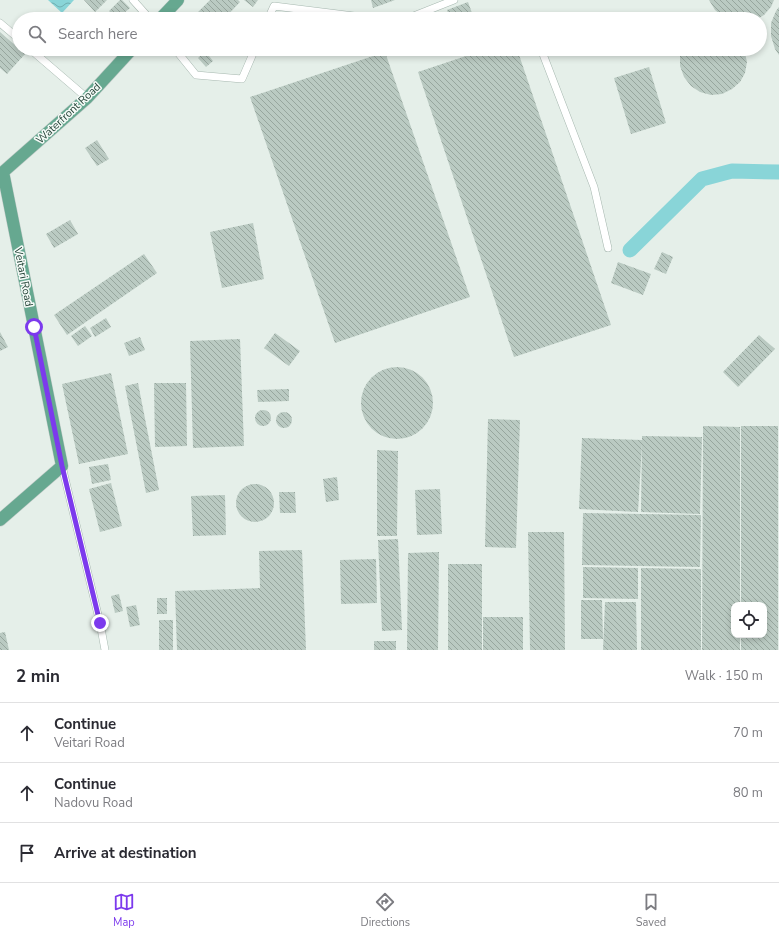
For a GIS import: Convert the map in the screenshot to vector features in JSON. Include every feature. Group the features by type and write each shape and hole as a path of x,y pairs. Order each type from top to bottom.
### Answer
{"main road":[{"path":"167,12 178,0"},
{"name":"Waterfront Road","path":"1,173 86,98 125,56"},
{"name":"Veitari Road","path":"1,173 62,466"},
{"path":"0,520 62,466"}],"lane":[{"path":"133,0 144,12"},
{"path":"424,12 454,0"},
{"path":"271,12 274,6 322,12"},
{"path":"0,22 12,33"},
{"path":"38,56 86,98"},
{"path":"181,56 196,75 242,79 252,56"},
{"path":"544,56 594,187 608,248"},
{"path":"62,466 100,623 105,650"}],"water":[{"path":"48,0 74,0 63,12 61,12"}],"building":[{"path":"84,0 107,0 95,12"},
{"path":"120,0 122,0 130,8 125,12 109,11"},
{"path":"210,0 238,0 240,2 231,12 198,12"},
{"path":"244,0 258,0 253,7"},
{"path":"371,0 395,0 373,8"},
{"path":"709,0 774,0 767,12 717,12"},
{"path":"468,2 472,12 448,12 447,10"},
{"path":"779,7 779,55 775,49 771,36 771,23"},
{"path":"0,32 12,43 12,56 23,56 7,74 0,68"},
{"path":"200,56 209,56 213,61 206,67 198,58"},
{"path":"373,56 386,56 470,297 335,343 250,97"},
{"path":"466,56 519,56 611,325 514,357 418,72"},
{"path":"680,56 746,56 747,62 745,73 740,82 732,89 722,94 711,95 700,92 691,86 684,77 680,66"},
{"path":"649,67 666,123 631,134 614,78"},
{"path":"97,140 109,159 97,166 85,148"},
{"path":"70,220 78,234 54,248 46,234"},
{"path":"253,223 264,279 222,288 210,232"},
{"path":"662,252 673,257 666,274 654,269"},
{"path":"144,254 157,273 67,335 54,315"},
{"path":"618,262 651,274 643,295 611,283"},
{"path":"106,318 111,327 95,337 90,328"},
{"path":"85,326 92,336 78,346 71,336"},
{"path":"0,332 8,347 0,351"},
{"path":"275,333 300,351 289,366 264,348"},
{"path":"759,335 775,349 738,387 723,372"},
{"path":"140,337 145,350 129,356 124,343"},
{"path":"240,339 244,446 193,448 190,341"},
{"path":"390,367 404,367 411,369 423,377 431,389 433,403 431,417 423,429 411,437 404,439 390,439 383,437 371,429 363,417 361,410 361,396 363,389 371,377 383,369"},
{"path":"111,373 128,454 79,464 62,384"},
{"path":"138,383 159,490 146,493 125,386"},
{"path":"154,383 186,383 187,446 155,447"},
{"path":"289,389 289,401 258,402 257,390"},
{"path":"263,410 270,415 271,418 266,425 263,426 256,421 255,418 260,411"},
{"path":"284,412 290,414 292,420 290,426 284,428 278,426 276,420 278,414"},
{"path":"488,419 520,420 516,548 485,547"},
{"path":"703,426 740,427 740,602 731,602 731,638 740,638 740,650 702,650"},
{"path":"741,426 778,426 778,650 741,650 741,638 767,638 767,602 741,602"},
{"path":"642,436 702,437 700,514 641,512 642,444 638,512 579,509 582,438 642,440"},
{"path":"377,450 398,451 397,536 377,536"},
{"path":"108,464 111,480 92,484 89,467"},
{"path":"337,477 339,500 326,502 323,479"},
{"path":"111,483 122,526 100,532 89,489"},
{"path":"251,484 259,484 269,489 273,496 273,510 269,517 259,522 251,522 241,517 239,514 236,507 236,499 241,489 244,487"},
{"path":"440,489 442,534 417,535 415,490"},
{"path":"279,492 295,492 296,513 280,513"},
{"path":"225,495 226,535 193,536 191,496"},
{"path":"583,513 701,515 700,567 582,565"},
{"path":"528,532 564,532 565,650 530,650"},
{"path":"398,539 402,630 382,631 378,540"},
{"path":"302,550 306,650 177,650 175,591 260,588 259,551"},
{"path":"439,552 438,650 407,650 408,553"},
{"path":"376,559 377,603 341,604 340,560"},
{"path":"448,564 482,564 482,650 448,650"},
{"path":"583,567 638,568 638,599 583,598"},
{"path":"641,568 701,569 701,650 641,650"},
{"path":"119,594 123,611 115,613 111,596"},
{"path":"157,598 167,598 167,614 157,614"},
{"path":"581,600 602,600 603,639 581,639"},
{"path":"605,602 636,602 637,650 603,650"},
{"path":"136,605 140,625 130,627 126,607"},
{"path":"483,617 523,617 523,650 483,650"},
{"path":"159,620 173,620 173,650 159,650"},
{"path":"5,632 9,650 0,650 0,633"},
{"path":"374,641 396,641 396,650 374,650"}],"waterway":[{"path":"630,250 702,179 732,171 779,172"}],"route":[{"path":"34,327 62,466 100,623"}]}
